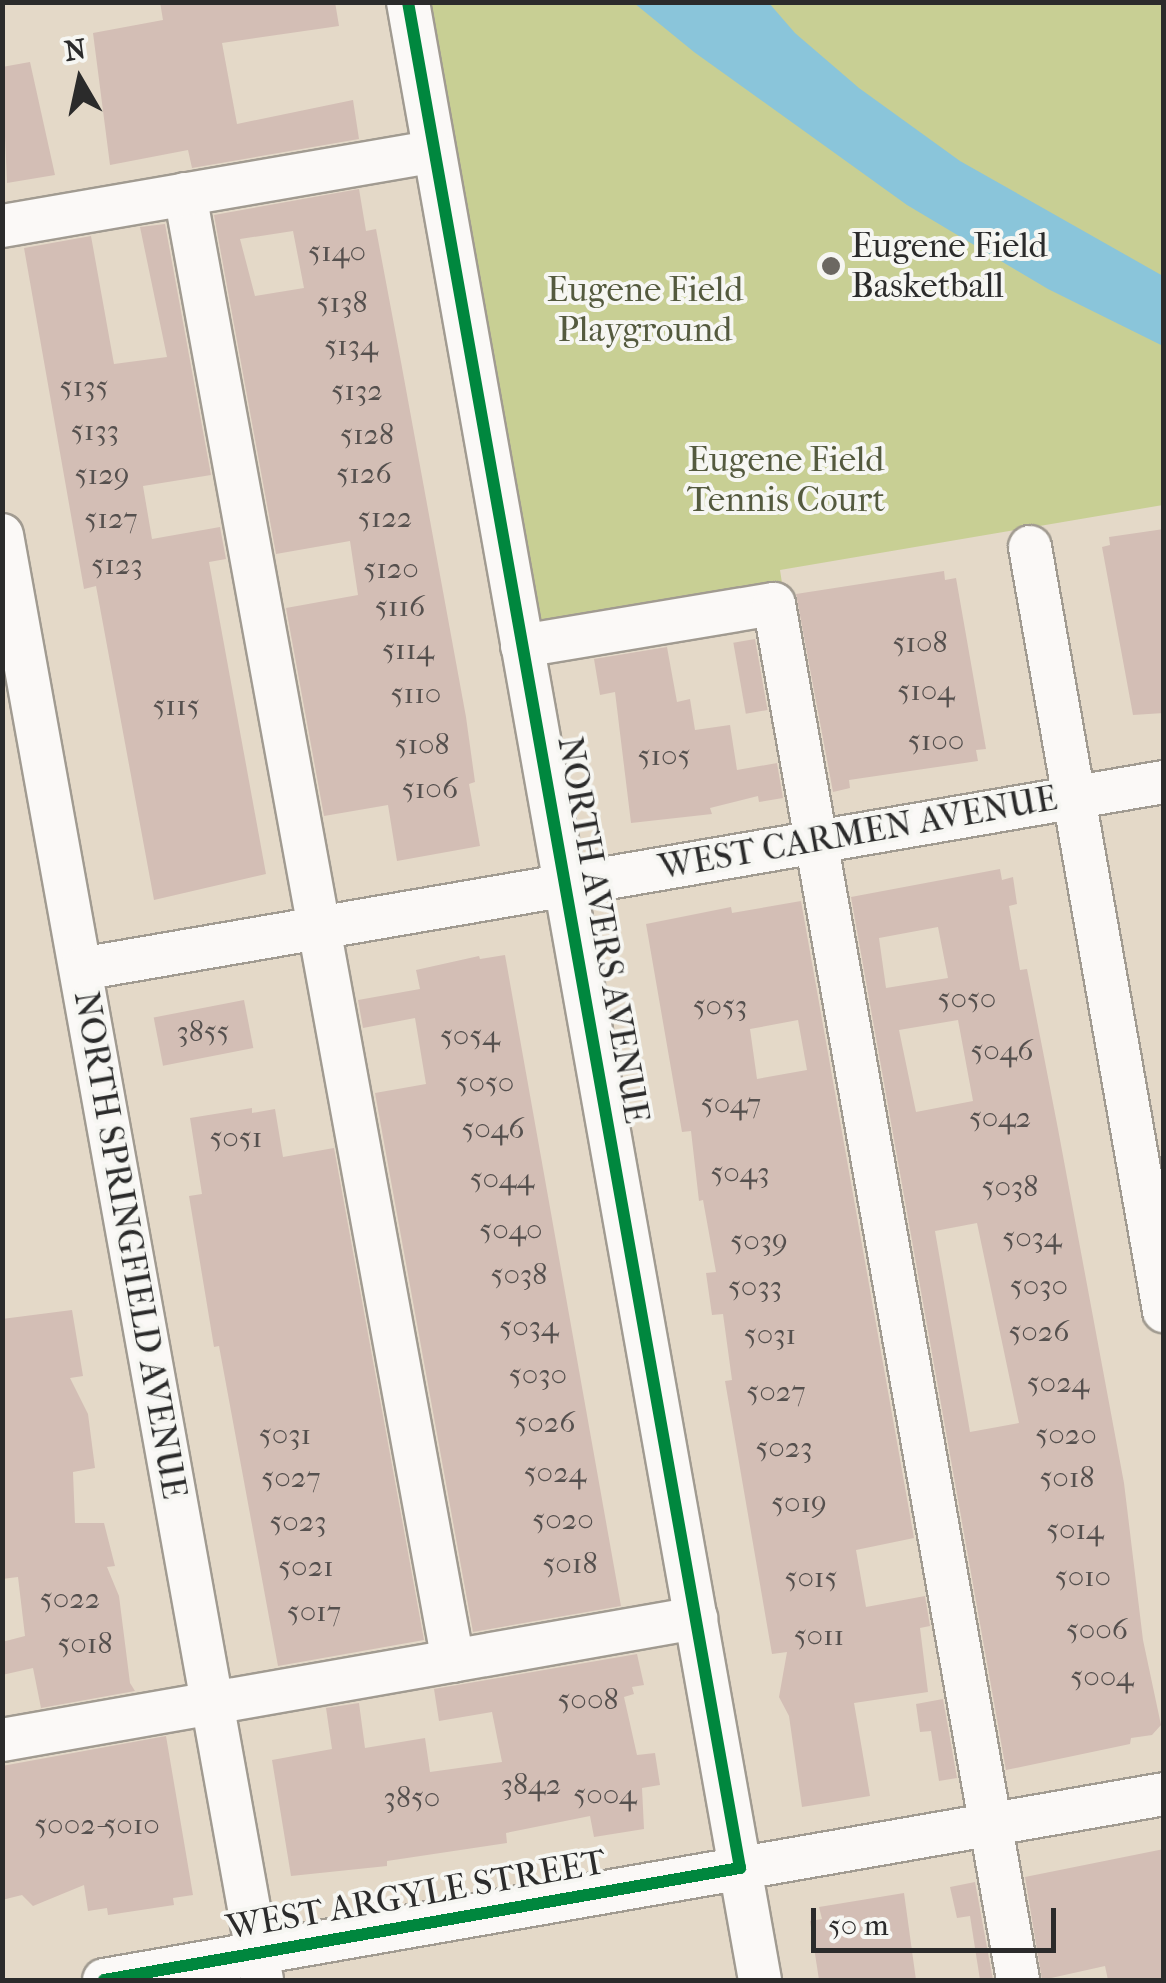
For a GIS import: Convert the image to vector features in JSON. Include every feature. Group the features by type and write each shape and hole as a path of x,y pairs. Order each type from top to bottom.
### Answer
{"street":[{"name":"NORTH AVERS AVENUE","path":"408,2 760,1980"},
{"path":"2,226 434,150"},
{"path":"185,194 453,1661"},
{"name":"NORTH SPRINGFIELD AVENUE","path":"2,535 260,1968"},
{"path":"1030,547 1164,1311"},
{"path":"522,646 774,604 1018,1980"},
{"name":"WEST CARMEN AVENUE","path":"81,970 1164,782"},
{"path":"2,1740 696,1618"},
{"name":"WEST ARGYLE STREET","path":"104,1980 260,1968 740,1868 1164,1794"}],"green space":[{"path":"428,3 1163,3 1163,505 780,570 782,583 542,624"}],"water":[{"path":"634,3 769,3 795,33 859,88 960,161 1163,276 1163,346 1048,289 907,205 694,52"}],"building":[{"path":"160,2 335,2 339,26 222,43 237,124 353,100 359,139 192,168 188,150 110,165 93,33 163,20"},
{"path":"30,62 55,175 7,183 2,67"},
{"path":"359,189 366,231 376,229 466,717 475,782 469,784 480,846 397,861 388,805 324,816 286,608 358,595 350,541 276,554 214,215","holes":["293,231 304,288 255,296 240,239"]},
{"path":"165,224 211,475 143,486 152,539 220,527 226,559 209,562 266,874 154,900 96,586 84,589 24,248 91,236 114,364 167,357 140,227"},
{"path":"1164,529 1164,713 1133,715 1102,547 1110,545 1109,537"},
{"path":"944,571 945,580 956,578 986,749 976,750 978,761 849,780 850,788 833,792 796,594"},
{"path":"755,639 768,710 746,714 733,643"},
{"path":"667,647 677,702 690,699 695,730 730,725 737,770 777,763 783,798 759,802 758,796 710,808 712,814 631,823 615,692 600,695 594,659"},
{"path":"1000,869 1002,880 1013,877 1017,904 1009,906 1020,970 1027,969 1058,1129 1124,1483 1143,1640 1161,1725 1152,1735 1131,1738 1130,1744 1006,1770 851,897","holes":["938,927 948,978 886,988 879,938","958,1020 973,1101 916,1112 899,1030","977,1223 1019,1423 970,1432 935,1231"]},
{"path":"801,901 914,1538 856,1550 866,1607 925,1596 930,1626 920,1628 928,1692 854,1703 870,1796 802,1807 789,1716 779,1697 787,1652 772,1654 725,1381 732,1380 723,1314 712,1315 706,1273 716,1272 703,1200 699,1201 691,1131 682,1132 646,924 731,907 732,913","holes":["798,1020 807,1070 757,1079 750,1029"]},
{"path":"505,955 621,1606 473,1632 375,1093 426,1084 415,1018 363,1028 358,1000 420,989 416,970 479,956 480,959"},
{"path":"244,1000 253,1048 163,1066 154,1018"},
{"path":"252,1108 252,1113 275,1109 283,1157 334,1148 424,1640 278,1666 219,1346 214,1347 189,1196 202,1194 190,1118"},
{"path":"72,1310 83,1376 70,1378 88,1414 95,1468 73,1472 75,1523 104,1523 115,1566 107,1567 119,1596 130,1683 135,1691 41,1708 33,1668 2,1675 2,1642 25,1636 18,1577 2,1579 2,1319"},
{"path":"637,1654 644,1685 632,1687 634,1694 624,1697 637,1755 655,1753 660,1785 642,1788 644,1829 594,1837 590,1816 506,1833 507,1843 387,1861 387,1866 291,1876 272,1760 332,1749 326,1708 359,1703 365,1748 425,1738 430,1772 502,1762 492,1712 439,1721 434,1689"},
{"path":"943,1699 957,1778 939,1781 931,1731 920,1732 916,1704"},
{"path":"166,1736 193,1895 173,1898 174,1905 108,1915 107,1908 88,1911 84,1885 33,1906 22,1895 2,1900 2,1766"},
{"path":"1164,1849 1164,1980 1108,1980 1105,1966 1042,1980 1025,1877"},
{"path":"975,1882 993,1980 980,1980 970,1916 957,1918 950,1887"},
{"path":"904,1893 916,1980 819,1980 810,1921 822,1919 819,1907"}],"cycle path":[{"path":"104,1980 740,1868 408,2"}],"place":[{"name":"Eugene Field Basketball","path":"831,266"}],"park label":[{"name":"Eugene Field Playground","path":"645,310"},
{"name":"Eugene Field Tennis Court","path":"786,480"}]}
